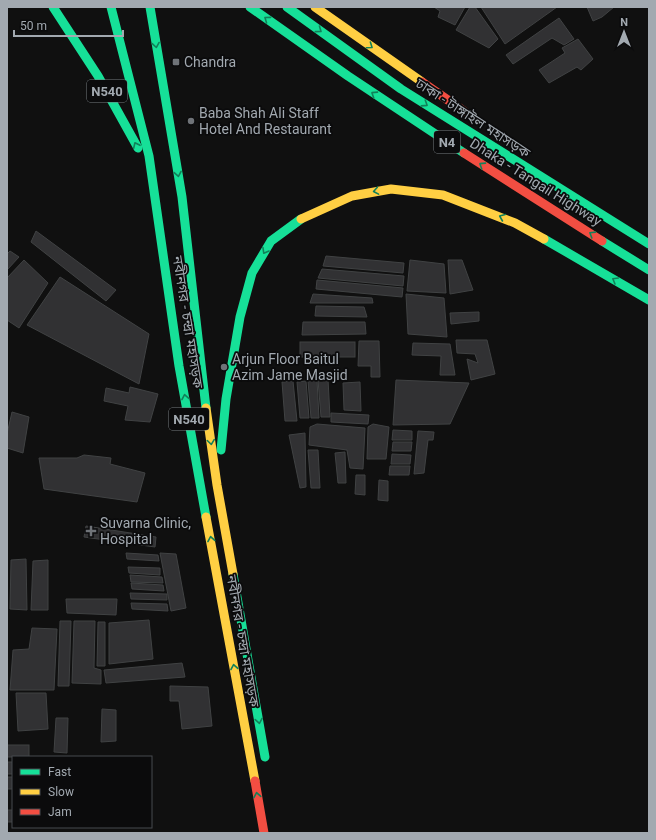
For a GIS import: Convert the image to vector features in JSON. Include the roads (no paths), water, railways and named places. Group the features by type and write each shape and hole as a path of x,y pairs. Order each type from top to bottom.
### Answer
{"highway":[{"name":"N540","path":"53,7 78,41 124,120 153,180"},
{"name":"নবীনগর - চন্দ্রা মহাসড়ক","path":"111,7 149,156 179,366 264,833"},
{"name":"নবীনগর - চন্দ্রা মহাসড়ক","path":"150,7 182,197 199,354 217,485 266,763"},
{"name":"Dhaka - Tangail Highway","path":"250,7 333,67 502,178 649,270"},
{"name":"ঢাকা - টাঙ্গাইল মহাসড়ক","path":"287,7 401,89 592,210 649,244"},
{"path":"315,7 476,119"},
{"name":"N540","path":"217,485 226,399 240,317 252,273 271,241 295,222 318,210 352,196 391,189 443,195 515,222 649,300"}],"place":[{"name":"Chandra","path":"176,62"},
{"name":"Baba Shah Ali Staff Hotel And Restaurant","path":"191,121"},
{"name":"Arjun Floor Baitul Azim Jame Masjid","path":"224,367"},
{"name":"Suvarna Clinic, Hospital","path":"91,531"}]}
